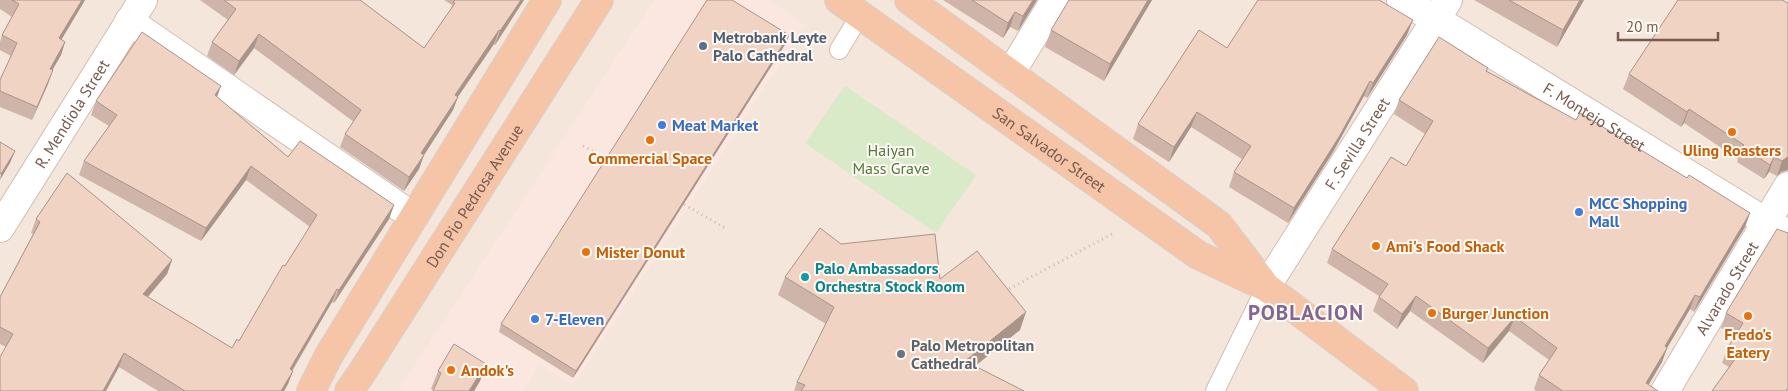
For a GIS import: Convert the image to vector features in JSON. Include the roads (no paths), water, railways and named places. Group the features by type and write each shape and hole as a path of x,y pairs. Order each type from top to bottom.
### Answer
{"highway":[{"path":"310,391 329,355 547,0"},
{"name":"Don Pio Pedrosa Avenue","path":"349,391 599,0"},
{"name":"San Salvador Street","path":"908,0 1219,225 1266,287"},
{"name":"San Salvador Street","path":"850,8 1198,255 1266,287 1404,391"}],"street":[{"path":"1010,74 1056,0"},
{"name":"F. Montejo Street","path":"1401,0 1443,10 1777,228"},
{"path":"136,10 414,217"},
{"name":"R. Mendiola Street","path":"0,228 136,10"},
{"name":"F. Sevilla Street","path":"1266,287 1443,10"},
{"name":"Alvarado Street","path":"1665,391 1777,228 1788,186"}],"lane":[{"path":"838,50 850,8"},
{"path":"1215,391 1266,287"}],"place":[{"name":"Metrobank Leyte Palo Cathedral","path":"703,46"},
{"name":"Meat Market","path":"662,125"},
{"name":"Uling Roasters","path":"1732,132"},
{"name":"Commercial Space","path":"650,140"},
{"name":"MCC Shopping Mall","path":"1579,212"},
{"name":"Ami's Food Shack","path":"1376,246"},
{"name":"Mister Donut","path":"586,252"},
{"name":"Palo Ambassadors Orchestra Stock Room","path":"805,277"},
{"name":"Burger Junction","path":"1432,313"},
{"name":"Fredo's Eatery","path":"1748,316"},
{"name":"7-Eleven","path":"535,319"},
{"name":"Palo Metropolitan Cathedral","path":"901,354"},
{"name":"Andok's","path":"451,370"}],"district":[{"name":"POBLACION","path":"1306,312"}],"park label":[{"name":"Haiyan Mass Grave","path":"891,159"}]}
